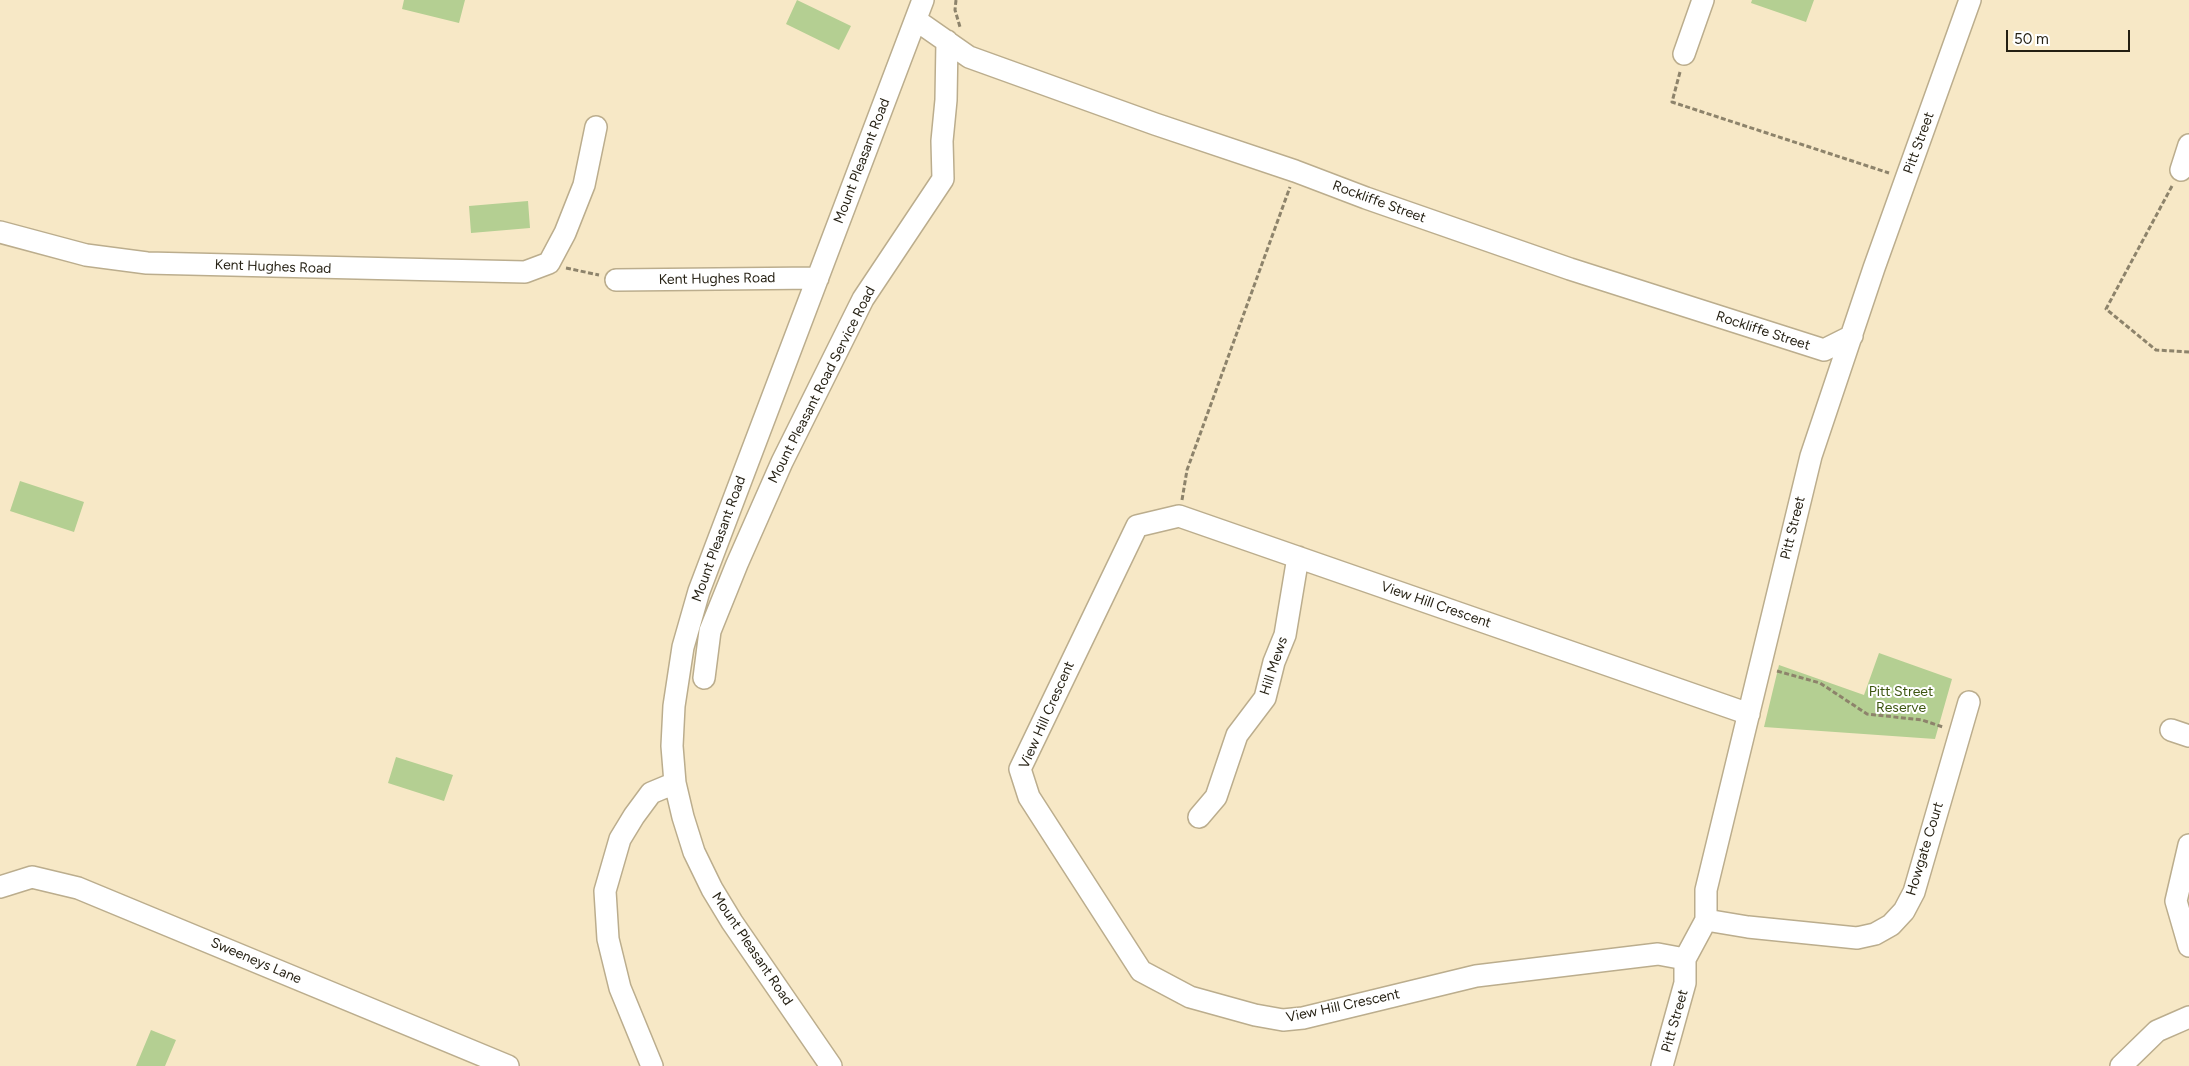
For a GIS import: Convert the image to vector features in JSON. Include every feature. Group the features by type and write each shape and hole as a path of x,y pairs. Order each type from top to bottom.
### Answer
{"street":[{"name":"Mount Pleasant Road","path":"831,1066 732,922 712,889 694,852 682,817 675,783 672,746 674,706 683,647 696,600 923,0"},
{"path":"1684,54 1703,0"},
{"name":"Pitt Street","path":"1706,920 1706,890 1810,456 1970,0"},
{"name":"Rockliffe Street","path":"916,20 969,57 1570,269 1824,350 1852,336"},
{"name":"Mount Pleasant Road Service Road","path":"704,678 710,632 737,564 782,462 863,298 943,179 942,141 946,100 947,41"},
{"path":"548,263 565,233 584,185 596,127"},
{"path":"2181,170 2189,145"},
{"name":"Kent Hughes Road","path":"0,232 86,255 147,263 525,272 548,263"},
{"name":"Kent Hughes Road","path":"616,280 818,278"},
{"name":"View Hill Crescent","path":"1684,958 1658,954 1476,976 1303,1018 1284,1020 1255,1015 1190,997 1141,971 1029,796 1020,770 1137,526 1179,516 1749,714"},
{"name":"Hill Mews","path":"1199,817 1216,797 1237,735 1265,698 1274,662 1285,635 1298,557"},
{"name":"Howgate Court","path":"1706,920 1748,927 1857,938 1875,934 1891,925 1904,911 1914,892 1969,702"},
{"path":"652,1066 620,988 608,939 605,891 620,839 634,816 651,793 675,783"},
{"path":"2189,845 2176,902 2189,946"},
{"name":"Sweeneys Lane","path":"0,887 32,877 78,888 508,1066"},
{"path":"1684,958 1706,920"},
{"name":"Pitt Street","path":"1662,1066 1685,983 1684,958"},
{"path":"2121,1066 2157,1031 2189,1017"}],"path":[{"path":"1684,54 1672,102 1906,179"},
{"path":"2181,170 2106,309 2156,350 2189,352"},
{"path":"1179,516 1187,470 1295,171"},
{"path":"548,263 616,280"},
{"path":"1760,666 1820,682 1867,714 1922,720 1960,732"}],"green space":[{"path":"404,0 465,0 459,23 402,9"},
{"path":"797,0 851,26 839,50 786,24"},
{"path":"1752,0 1814,0 1806,22 1751,3"},
{"path":"528,201 530,228 471,233 469,206"},
{"path":"20,481 84,502 74,532 10,511"},
{"name":"Pitt Street Reserve","path":"1879,653 1952,679 1935,739 1764,727 1779,665 1864,695"},
{"path":"396,757 453,775 444,801 388,783"},
{"path":"151,1030 176,1040 165,1066 136,1066"}]}
